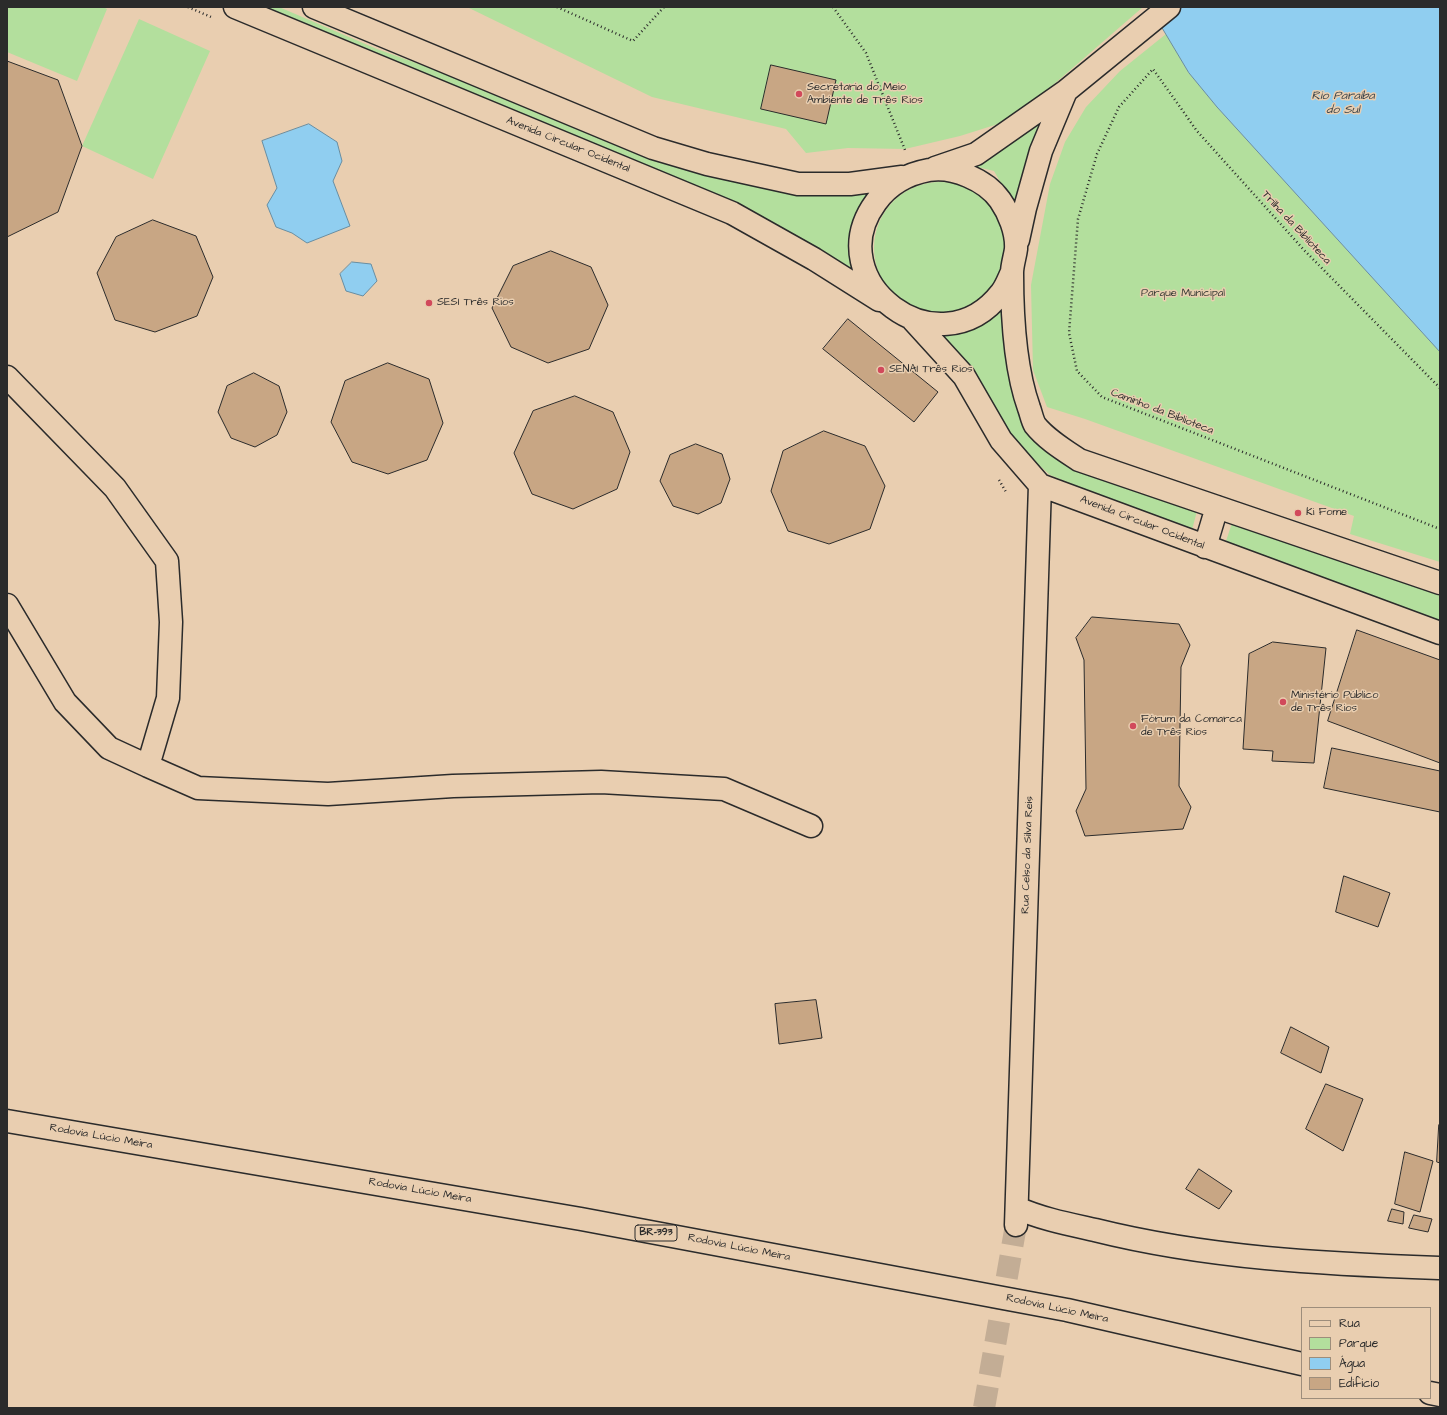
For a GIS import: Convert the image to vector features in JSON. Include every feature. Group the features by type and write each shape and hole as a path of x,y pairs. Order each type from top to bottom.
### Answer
{"main road":[{"name":"Avenida Circular Ocidental","path":"235,7 732,213 814,259 913,320 964,376 1001,440 1040,485 1440,633"},
{"path":"314,7 653,148 707,164 798,184 850,184 905,176 930,170 976,154 1066,91 1169,7"},
{"path":"1066,91 1041,151 1025,208 1012,272 1016,342 1022,389 1035,424 1056,445 1079,460 1440,584"},
{"path":"930,170 956,171 980,182 999,198 1012,221 1016,247"},
{"path":"889,306 872,286 863,262 861,237 869,212 876,202 884,191 905,176"},
{"path":"913,320 937,324 962,321 983,310 1001,293 1012,272"},
{"path":"7,377 115,488 167,561 171,622 168,698 148,766"},
{"name":"Rua Celso da Silva Reis","path":"1040,485 1016,1216 1042,1218 1146,1243 1341,1264 1439,1268"},
{"path":"1205,547 1217,507"},
{"path":"7,605 65,702 109,748 198,788 328,794 453,786 601,782 724,789 811,826"},
{"name":"Rodovia Lúcio Meira","path":"7,1121 581,1219 1067,1310 1301,1364"}],"path":[{"path":"188,7 214,18"},
{"path":"557,7 633,41 664,7"},
{"path":"833,7 866,52 905,149"},
{"name":"Trilha da Biblioteca","path":"1152,69 1197,131 1299,245 1440,388"},
{"name":"Caminho da Biblioteca","path":"1152,69 1120,107 1097,154 1078,220 1069,333 1077,371 1102,397 1440,529"},
{"path":"998,478 1006,492"}],"green space":[{"path":"7,7 103,7 107,9 77,81 7,52"},
{"path":"258,7 279,7 377,49 703,165 881,186 863,278 799,246"},
{"path":"467,7 1143,7 1038,98 998,124 960,136 905,149 848,148 806,153 786,129 652,97"},
{"path":"139,19 210,51 153,179 82,146"},
{"name":"Parque Municipal","path":"1166,34 1189,73 1217,107 1440,352 1440,562 1350,534 1354,516 1085,419 1047,407 1033,370 1031,285 1050,184 1065,142 1086,107 1120,71"},
{"path":"1054,108 1020,216 994,171 960,163"},
{"path":"947,182 959,184 971,189 987,201 999,217 1004,229 1006,248 1004,267 999,279 987,295 971,307 959,312 933,314 921,312 909,307 893,295 881,279 876,267 874,241 876,229 881,217 893,201 909,189 921,184"},
{"path":"1007,303 1052,445 1199,503 1191,534 1050,475 1023,451 982,395 930,332"},
{"path":"1234,517 1440,587 1440,629 1223,550"}],"water":[{"name":"Rio Paraíba do Sul","path":"1150,7 1440,7 1440,352 1217,107 1189,73"},
{"path":"309,124 337,142 342,161 333,181 350,226 307,243 292,233 276,227 267,205 277,188 262,141"},
{"path":"352,262 371,264 377,281 363,296 346,291 340,274"}],"building":[{"path":"7,61 58,80 82,146 58,212 7,237"},
{"name":"Secretaria do Meio Ambiente de Três Rios","path":"771,65 836,80 826,124 761,109"},
{"path":"153,220 196,236 213,277 197,316 155,332 115,320 97,273 116,237"},
{"path":"551,251 591,267 608,305 589,349 548,363 511,347 492,308 513,266"},
{"name":"SENAI Três Rios","path":"848,319 938,392 914,422 823,349"},
{"path":"388,363 429,379 443,423 427,460 388,474 352,462 331,422 345,381"},
{"path":"254,373 279,386 287,412 277,435 255,447 231,438 218,412 227,386"},
{"path":"575,396 613,412 630,452 617,489 573,509 532,494 514,453 533,411"},
{"path":"824,431 865,446 885,486 870,529 829,544 788,531 771,491 783,451"},
{"path":"696,444 722,454 730,479 721,503 698,514 673,506 660,481 670,455"},
{"name":"Fórum da Comarca de Três Rios","path":"1092,617 1179,624 1190,645 1181,667 1179,786 1191,807 1183,829 1085,836 1076,811 1086,789 1084,660 1076,638"},
{"path":"1357,630 1440,660 1440,763 1328,721"},
{"name":"Ministério Público de Três Rios","path":"1273,642 1326,648 1314,763 1272,761 1273,751 1243,749 1249,654"},
{"path":"1332,748 1440,771 1440,812 1324,788"},
{"path":"1344,876 1390,893 1378,927 1336,912"},
{"path":"816,1000 822,1038 779,1044 775,1004"},
{"path":"1291,1027 1329,1047 1321,1073 1281,1053"},
{"path":"1326,1084 1363,1099 1343,1151 1306,1129"},
{"path":"1439,1125 1440,1126 1440,1163 1437,1162"},
{"path":"1405,1152 1433,1161 1420,1212 1395,1204"},
{"path":"1199,1169 1232,1191 1219,1209 1186,1189"},
{"path":"1392,1209 1404,1212 1403,1224 1388,1221"},
{"path":"1414,1215 1432,1219 1428,1232 1409,1228"}],"tunnel":[{"path":"984,1408 1016,1225"}],"place":[{"name":"Secretaria do Meio Ambiente de Três Rios","path":"799,94"},
{"name":"SESI Três Rios","path":"429,303"},
{"name":"SENAI Três Rios","path":"881,370"},
{"name":"Ki Fome","path":"1298,513"},
{"name":"Ministério Público de Três Rios","path":"1283,702"},
{"name":"Fórum da Comarca de Três Rios","path":"1133,726"}]}
